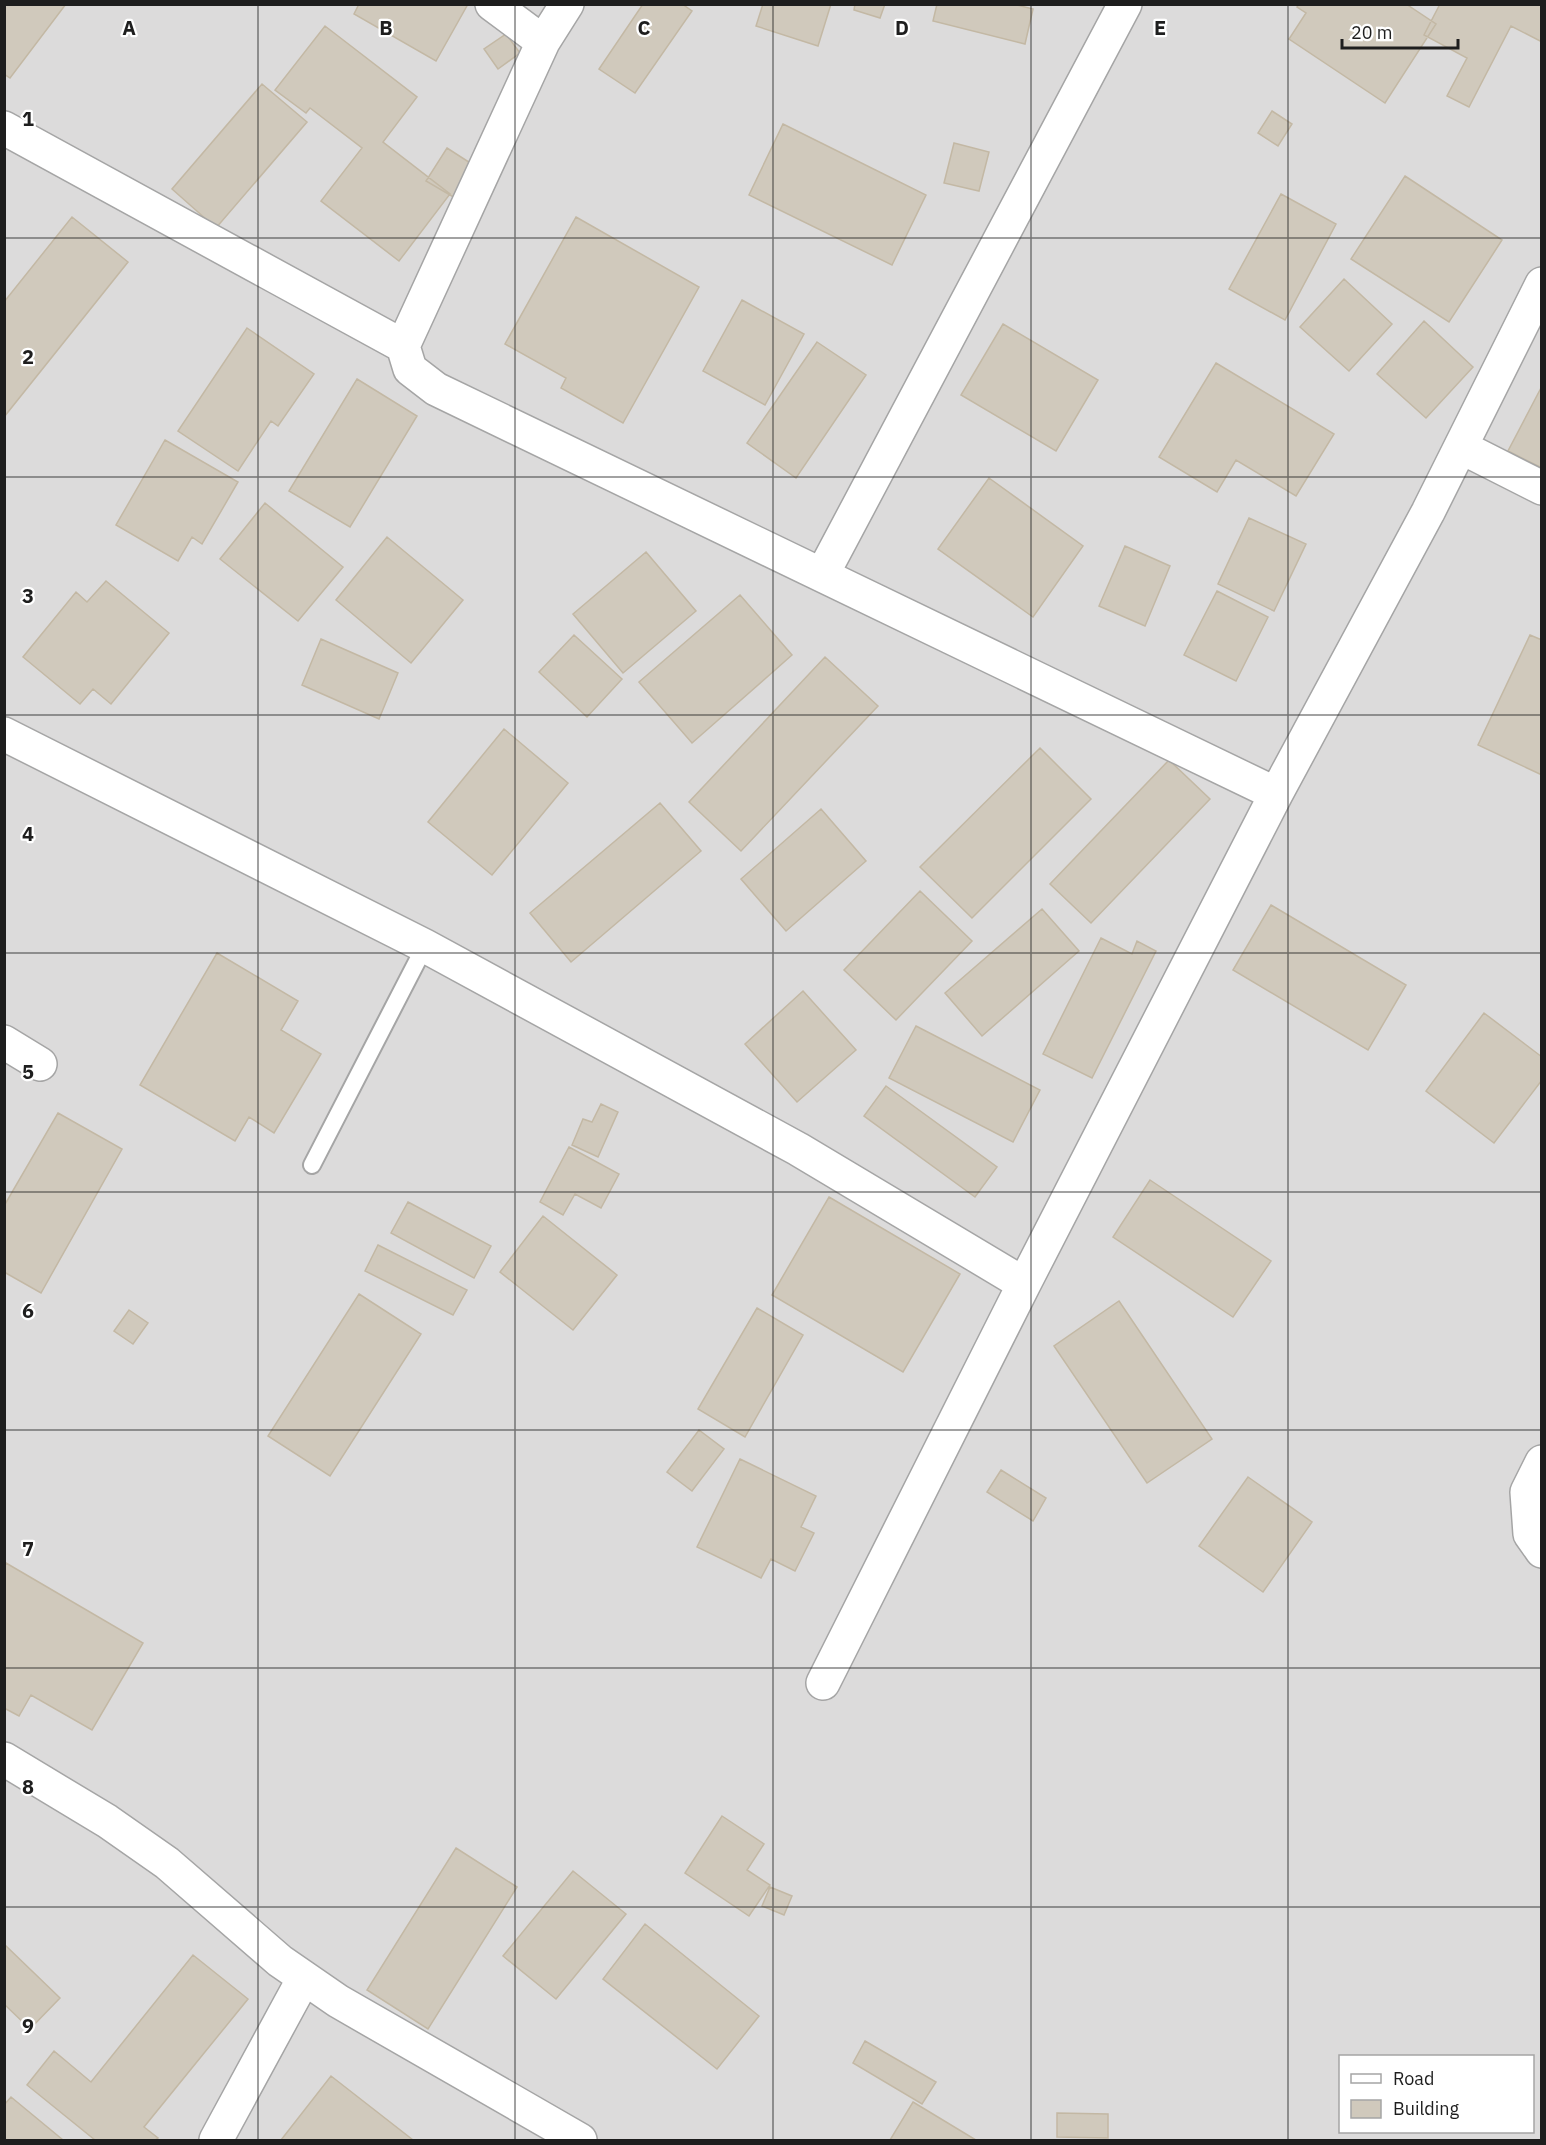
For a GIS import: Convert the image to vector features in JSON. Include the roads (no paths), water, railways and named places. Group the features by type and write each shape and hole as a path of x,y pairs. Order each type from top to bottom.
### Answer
{"street":[{"path":"492,4 543,42"},
{"path":"567,4 543,42 403,346 410,369 436,389 1276,794"},
{"path":"822,575 1125,4"},
{"path":"4,128 403,346"},
{"path":"823,1683 1024,1284 1276,794 1428,512 1542,284"},
{"path":"1461,447 1542,488"},
{"path":"4,734 425,946 798,1149 1024,1284"},
{"path":"4,1042 40,1064"},
{"path":"1542,1462 1527,1492 1530,1534 1542,1551"},
{"path":"4,1759 107,1821 167,1863 280,1961 338,2001 580,2140"},
{"path":"216,2140 304,1978"}],"lane":[{"path":"312,1165 425,946"}]}
